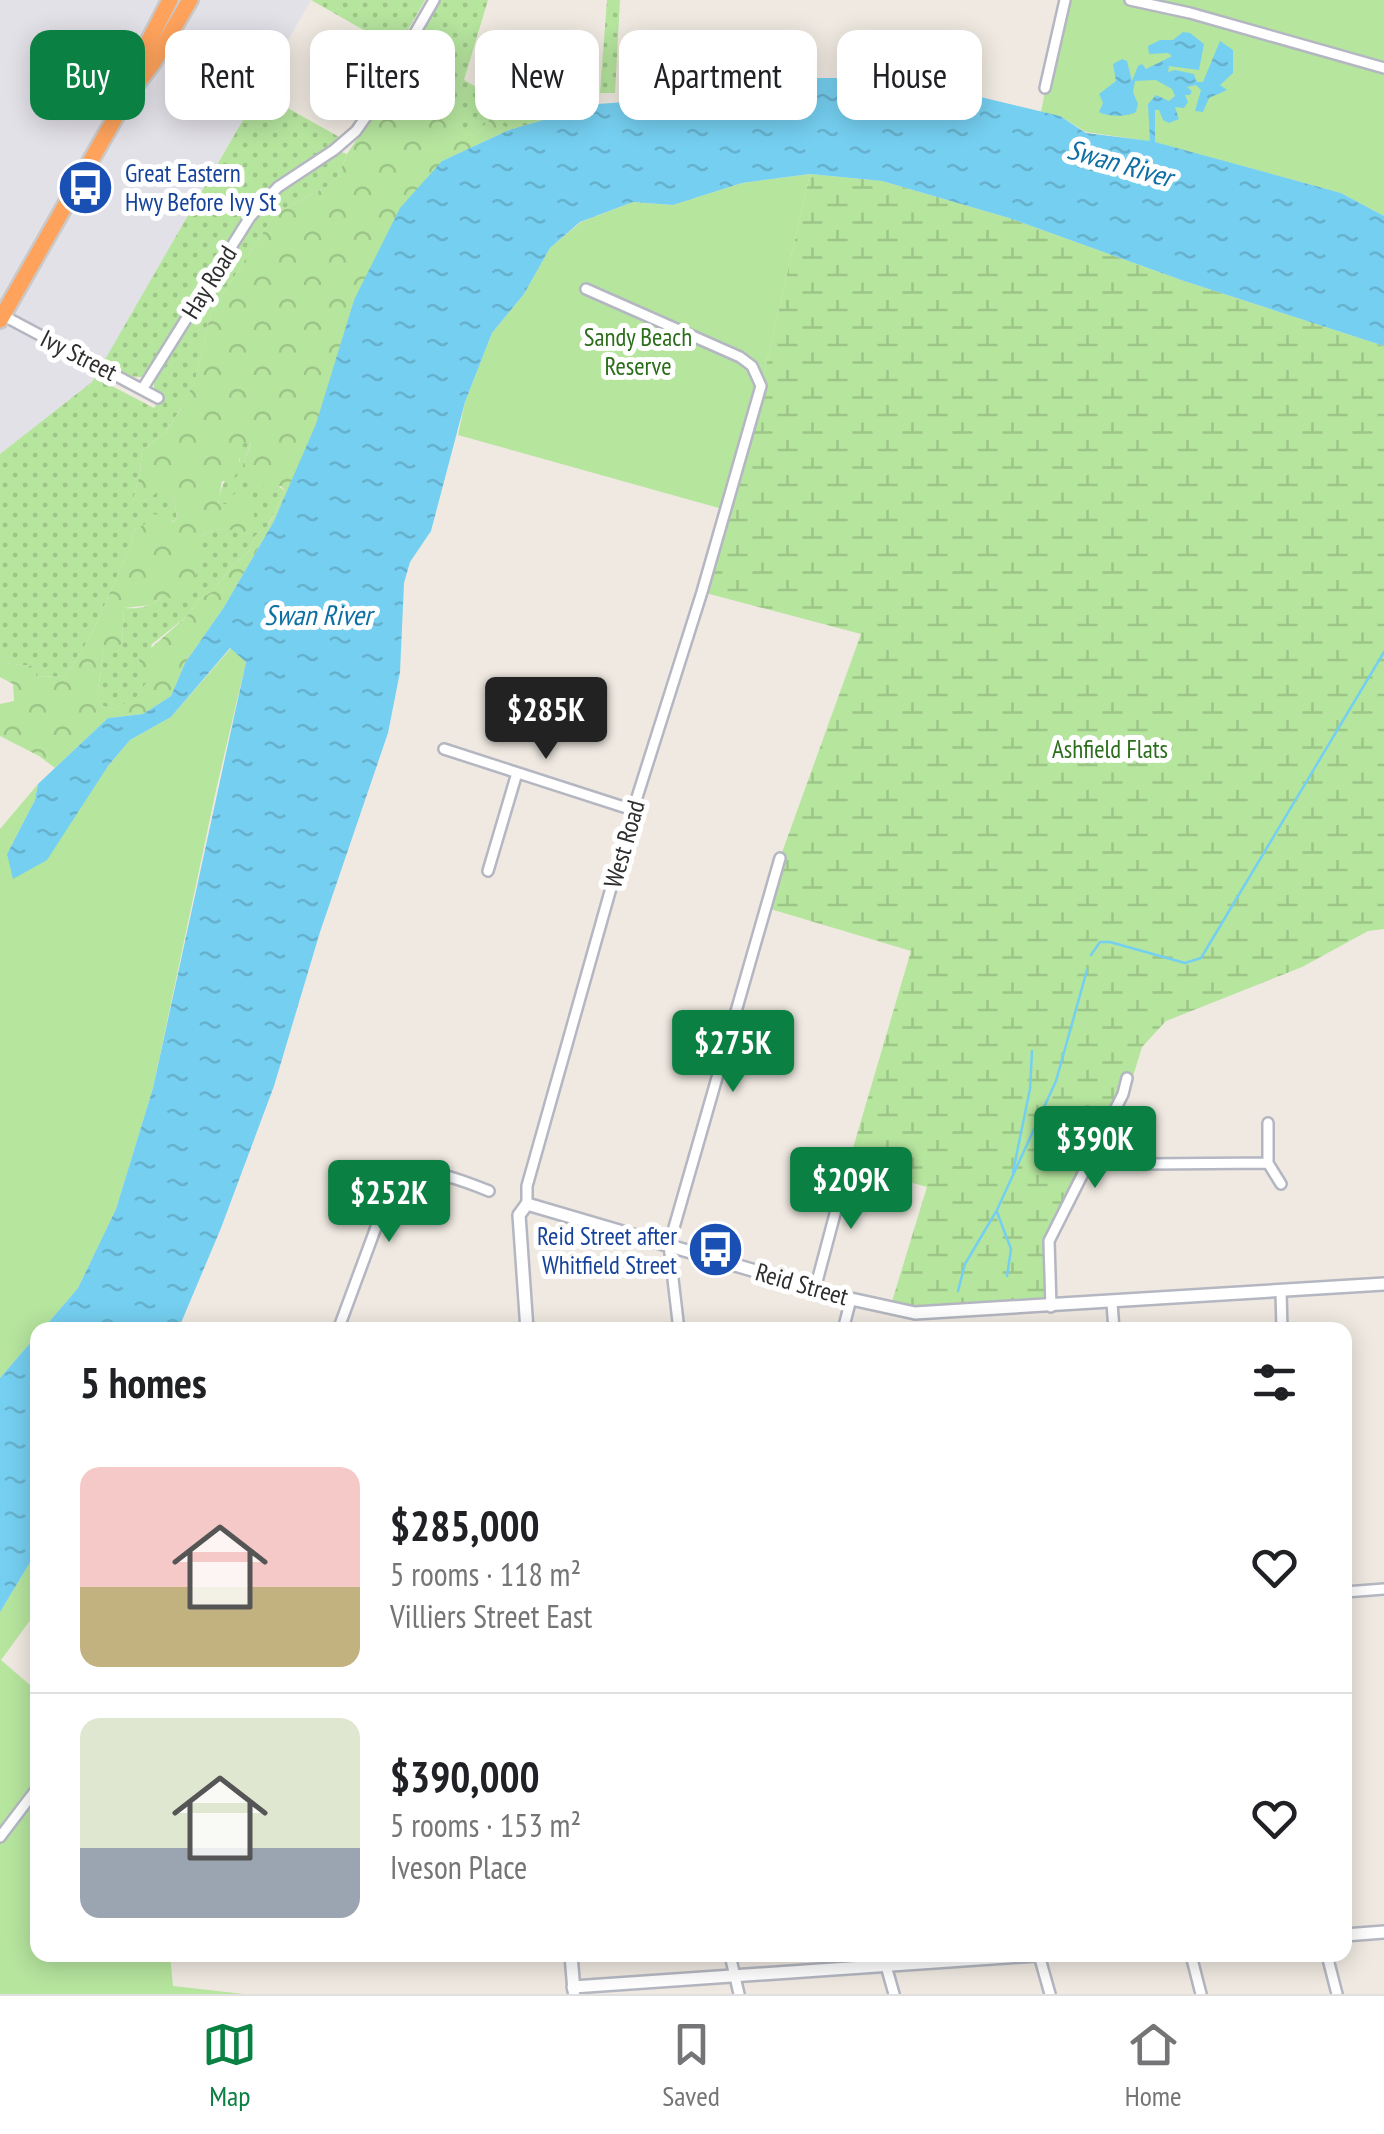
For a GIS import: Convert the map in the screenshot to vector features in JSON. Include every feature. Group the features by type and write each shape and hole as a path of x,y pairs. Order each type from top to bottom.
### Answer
{"highway":[{"path":"145,48 170,0"},
{"path":"145,73 190,0"},
{"path":"1,316 114,120"}],"street":[{"name":"Hay Road","path":"142,388 250,216 278,187 356,131 434,0"},
{"path":"1045,88 1065,0"},
{"path":"1130,0 1384,68"},
{"name":"West Road","path":"526,1322 520,1210 526,1204 527,1186 634,810 761,386 752,366 740,357 586,289"},
{"name":"Ivy Street","path":"1,316 158,398"},
{"path":"444,749 634,810"},
{"path":"488,871 517,773"},
{"path":"678,1322 670,1246 780,858"},
{"path":"1051,1307 1047,1247 1124,1094 1126,1078"},
{"path":"1268,1123 1268,1164 1281,1184"},
{"path":"1100,1140 1147,1164 1268,1164"},
{"path":"816,1289 848,1164"},
{"path":"341,1322 395,1176 415,1170 489,1191"},
{"name":"Reid Street","path":"526,1204 851,1300 928,1314 1384,1284"},
{"path":"1281,1291 1282,1322"},
{"path":"845,1322 851,1300"},
{"path":"1112,1303 1113,1322"},
{"path":"1352,1591 1384,1589"},
{"path":"0,1836 30,1798"},
{"path":"1352,1934 1384,1932"},
{"path":"571,1962 574,1990 865,1962"},
{"path":"731,1962 739,1994"},
{"path":"886,1962 894,1994"},
{"path":"1040,1962 1050,1994"},
{"path":"1192,1962 1201,1994"},
{"path":"1329,1962 1337,1994"}],"shaded area":[{"path":"0,0 311,0 290,37 290,30 165,30 165,120 243,120 93,382 0,454"}],"green space":[{"path":"311,0 425,0 408,30 364,30"},
{"path":"439,0 488,0 479,30 475,30 464,80 475,86 475,120 489,120 478,132 468,136 453,120 455,30 423,30"},
{"path":"607,0 620,0 615,93 600,93"},
{"path":"1063,0 1384,0 1384,216 1341,193 1154,142 1086,132 1060,116 1041,112"},
{"path":"290,109 341,138 273,184 256,201 142,377 126,376 103,363 243,120 290,120"},
{"path":"455,111 465,116 461,128 468,136 489,120 496,120 509,130 442,161 354,300 317,424 274,521 224,607 185,663 171,696 143,714 108,718 55,768 0,736 0,704 14,701 13,684 0,677 0,663 37,666 36,676 64,677 94,628 129,550 133,531 152,514 166,516 172,522 177,519 174,498 163,488 137,507 132,505 142,450 165,433 180,410 195,381 211,312 275,214 328,186 338,176 347,154 370,120 455,120","holes":["248,441 251,443 244,462 247,475 266,488 281,486 285,491 269,525 255,536 249,551 212,592 199,599 188,615 139,659 140,666 156,669 136,697 113,710 100,704 98,689 104,650 122,644 124,608 151,605 164,596 176,600 198,571 198,544 202,536 219,529 244,532 255,523 251,492 236,493 226,504 218,504 222,481 231,481 239,470 239,453"]},
{"path":"496,120 543,120 509,130"},
{"path":"339,151 347,154 338,176 328,186 275,214 211,312 195,381 183,405 165,433 142,450 132,505 144,502 163,487 174,498 177,519 133,531 129,550 94,628 64,677 36,676 36,666 0,663 0,454 92,382 99,371 106,383 154,408 162,397 154,391 154,374 243,236 283,189"},
{"name":"Ashfield Flats","path":"810,174 882,181 1009,218 1184,281 1384,346 1384,929 1368,931 1302,967 1166,1021 1142,1047 1127,1096 1052,1234 1054,1306 890,1308 927,1187 848,1165 911,951 767,908 780,858 861,634 702,592 759,396"},
{"name":"Sandy Beach Reserve","path":"810,174 759,396 726,510 458,435 465,402 492,333 524,294 550,248 581,222 633,202 673,205 742,183"},
{"path":"251,442 244,462 285,491 268,526 255,536 249,551 212,592 199,599 188,615 151,645 157,668 136,698 113,710 99,704 104,649 122,644 124,608 142,607 165,594 203,535 213,530 234,529 226,505 218,505 225,481 240,461 240,444"},
{"path":"231,648 246,662 153,1088 116,1209 78,1288 49,1322 30,1322 30,1343 0,1378 0,829 38,784 35,800 7,854 108,766 130,740 171,717"},
{"path":"30,1563 30,1621 1,1660 30,1685 30,1962 171,1962 173,1986 244,1994 0,1994 0,1612"}],"water":[{"name":"Swan River","path":"1183,32 1204,44 1199,70 1169,66 1168,72 1194,74 1197,82 1203,82 1220,41 1233,50 1233,73 1220,85 1227,90 1209,98 1203,112 1195,111 1201,90 1196,85 1187,87 1192,91 1185,95 1188,102 1184,108 1175,107 1179,119 1169,123 1155,110 1155,142 1341,193 1384,216 1384,346 1184,281 1009,218 882,181 810,174 742,183 673,205 633,202 580,222 550,248 524,294 492,333 465,402 431,531 410,562 404,583 400,672 388,733 320,932 274,1086 181,1322 49,1322 78,1288 116,1209 153,1088 246,662 230,648 171,717 130,740 108,766 47,860 13,879 7,854 35,800 38,784 108,718 143,714 171,696 185,663 224,607 274,521 316,424 354,300 400,208 442,161 509,130 543,120 599,120 599,104 619,102 619,120 817,120 817,78 837,78 837,120 982,120 982,97 1060,116 1086,133 1150,141 1148,104 1156,95 1169,101 1175,96 1172,89 1156,80 1135,81 1136,112 1123,116 1099,112 1103,103 1099,94 1116,81 1113,64 1122,59 1127,61 1132,81 1138,66 1142,64 1146,69 1172,56 1149,54 1148,46 1160,40 1173,40"},
{"path":"30,1343 30,1563 0,1612 0,1378"}],"waterway":[{"path":"1091,955 1100,942 1110,942 1185,963 1201,958 1384,652"},
{"path":"958,1291 965,1264 997,1210 1056,1081 1087,970"},
{"path":"1013,1172 1030,1089 1032,1051"},
{"path":"997,1212 1011,1249 1007,1276"}],"place":[{"name":"Great Eastern Hwy Before Ivy St","path":"86,187"},
{"name":"Reid Street after Whitfield Street","path":"716,1250"}]}
